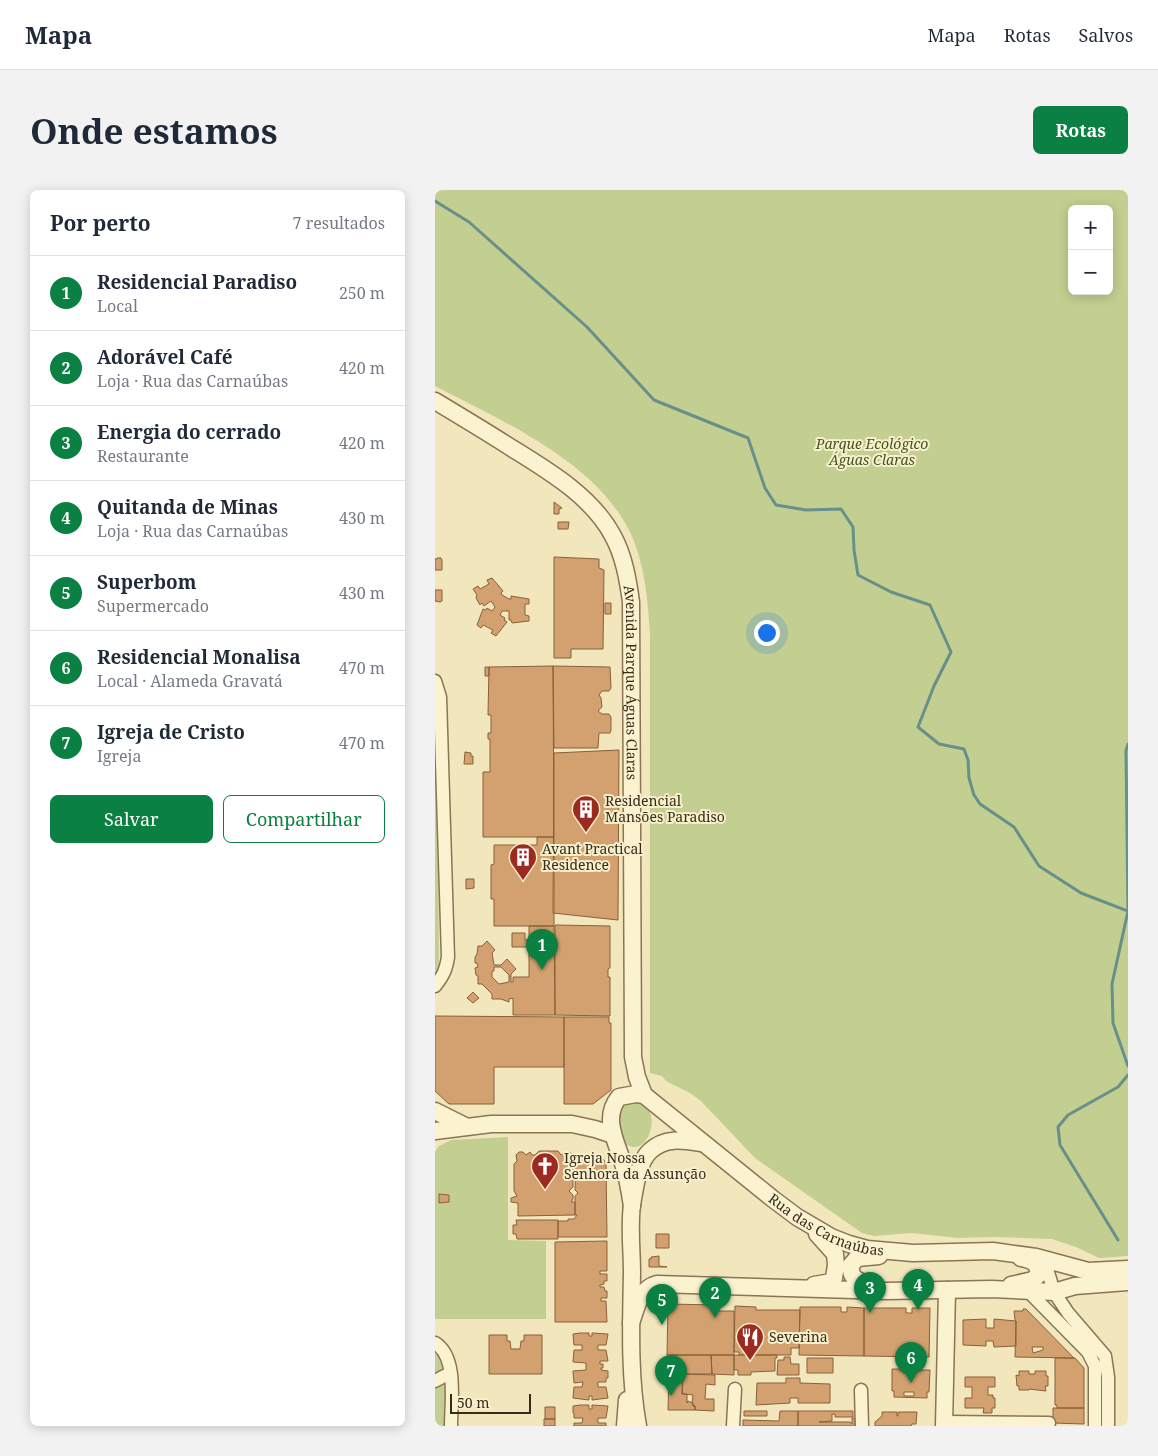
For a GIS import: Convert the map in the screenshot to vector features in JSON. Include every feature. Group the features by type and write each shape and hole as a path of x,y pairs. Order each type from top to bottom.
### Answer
{"street":[{"name":"Avenida Parque Águas Claras","path":"435,401 556,476 584,499 605,523 613,536 625,568 631,602 633,1057 637,1077 644,1095"},
{"path":"435,681 440,697 448,957 447,969 435,986"},
{"path":"435,951 448,957"},
{"name":"Avenida Parque Águas Claras","path":"613,1135 610,1120 633,1057"},
{"path":"572,1124 592,1118 616,1102 636,1094 644,1095"},
{"name":"Rua das Carnaúbas","path":"644,1095 701,1143 797,1217 831,1237 849,1244 867,1249 913,1253 993,1251 1044,1259 1088,1271 1128,1269"},
{"path":"435,1111 465,1126"},
{"path":"435,1131 465,1126 572,1124 595,1128 613,1135 624,1166 632,1206 632,1373 638,1426"},
{"path":"632,1206 641,1166 649,1152 664,1141 680,1140 701,1143"},
{"path":"797,1217 823,1240 835,1254 836,1264 834,1278 831,1282 797,1288"},
{"path":"992,1289 1027,1282 1033,1280 1039,1274 1039,1267 1035,1263 993,1251"},
{"path":"887,1291 854,1279 850,1270 853,1260 864,1256 895,1256 913,1253"},
{"path":"1044,1259 1054,1292 1068,1313 1105,1356 1108,1377 1108,1426"},
{"path":"632,1260 637,1271 657,1284"},
{"path":"631,1323 643,1292 649,1286 657,1284 887,1291 992,1289 1054,1292 1075,1286 1128,1282"},
{"path":"947,1290 945,1424 1049,1423"},
{"path":"1028,1291 1088,1352 1095,1366 1095,1426"},
{"path":"435,1343 443,1349 450,1365 451,1426"},
{"path":"435,1381 450,1373"},
{"path":"625,1426 632,1373"},
{"path":"733,1426 735,1389"},
{"path":"861,1390 862,1426"}],"green space":[{"name":"Parque Ecológico Águas Claras","path":"435,190 1128,190 1128,1256 1099,1258 1076,1247 1052,1239 958,1238 912,1233 874,1236 862,1233 755,1158 701,1101 666,1081 662,1076 650,1073 650,636 647,596 639,557 630,532 614,507 594,484 571,464 545,446 435,386"},
{"path":"435,704 437,712 439,970 435,976"},
{"path":"633,1099 644,1104 649,1110 651,1118 649,1136 644,1143 637,1147 629,1146 620,1140 617,1112 620,1105"},
{"path":"508,1137 508,1240 546,1241 546,1319 435,1319 435,1152 439,1146 451,1140"},
{"path":"435,1347 447,1366 447,1426 435,1426"}],"building":[{"path":"554,502 562,508 559,509 559,514 554,514"},
{"path":"558,522 569,522 568,529 558,529"},
{"path":"554,557 599,559 599,568 604,570 603,649 571,649 571,658 554,658"},
{"path":"435,559 442,560 442,570 435,570"},
{"path":"492,578 503,591 502,595 509,599 511,599 511,596 529,599 529,604 525,604 525,615 529,616 529,621 512,623 509,620 509,611 502,611 500,615 507,622 496,636 491,633 493,630 483,625 481,628 477,625 483,609 486,610 487,608 492,611 495,607 491,601 484,606 482,603 480,605 473,589 478,586 480,589 489,584 487,580"},
{"path":"435,590 442,590 442,601 435,601"},
{"path":"605,603 611,603 611,614 605,614"},
{"path":"553,666 610,667 611,688 609,691 602,691 599,695 602,707 598,711 602,714 609,714 611,717 611,730 610,733 599,733 598,748 554,748"},
{"path":"553,666 554,837 483,837 483,772 490,772 490,739 488,739 488,733 491,733 491,715 488,715 489,667"},
{"path":"485,667 489,667 489,676 485,676"},
{"name":"Residencial Mansões Paradiso","path":"619,750 618,920 553,913 554,753"},
{"path":"465,752 471,753 471,756 473,756 473,764 464,764"},
{"name":"Avant Practical Residence","path":"537,837 554,837 554,926 494,926 494,899 491,899 491,865 494,864 494,845 537,845"},
{"path":"466,879 474,879 474,888 466,889"},
{"path":"555,925 610,926 610,968 608,969 608,977 610,977 610,1016 555,1015"},
{"path":"529,926 554,926 555,1015 513,1015 513,998 509,999 509,1002 501,999 492,999 492,994 482,984 478,984 475,968 478,967 477,963 475,963 475,957 478,946 482,946 487,941 495,950 492,953 494,965 501,965 507,959 516,969 511,974 511,982 513,982 513,977 529,977 529,947 512,947 512,933 525,933 525,940 529,940","holes":["494,967 501,967 509,975 509,982 499,984 492,977 492,971 494,971"]},
{"path":"473,992 479,998 473,1003 467,998"},
{"path":"435,1016 564,1017 564,1067 494,1067 494,1104 449,1104 435,1091"},
{"path":"564,1017 609,1017 609,1023 611,1023 611,1090 593,1104 564,1104"},
{"path":"539,1151 558,1151 561,1155 570,1152 573,1155 573,1159 569,1163 573,1167 573,1187 569,1191 573,1195 571,1202 575,1202 575,1215 518,1216 518,1203 511,1202 511,1198 517,1196 514,1191 516,1155 519,1152 523,1152 526,1155 530,1152 532,1155 535,1155"},
{"path":"603,1159 606,1163 607,1237 558,1237 558,1221 568,1221 568,1219 574,1219 577,1215 575,1215 575,1196 578,1193 575,1190 576,1160"},
{"path":"439,1194 449,1195 449,1202 439,1203"},
{"path":"516,1220 558,1220 558,1239 517,1239 516,1234 513,1234 513,1225 517,1225"},
{"path":"656,1234 669,1234 669,1248 656,1248"},
{"path":"607,1241 607,1271 600,1271 600,1274 607,1274 607,1281 604,1281 604,1284 600,1285 600,1287 604,1287 605,1291 607,1291 607,1298 601,1298 601,1301 606,1301 607,1322 555,1322 555,1242"},
{"path":"659,1256 659,1266 667,1267 649,1267 649,1259"},
{"path":"668,1304 717,1305 717,1311 734,1311 734,1355 667,1355"},
{"path":"735,1306 756,1307 756,1310 800,1310 799,1348 791,1348 791,1355 739,1355 739,1352 734,1352"},
{"path":"800,1307 841,1307 841,1312 847,1312 847,1307 864,1308 864,1356 799,1355"},
{"path":"864,1308 906,1308 906,1313 912,1313 912,1308 930,1308 929,1357 864,1356"},
{"path":"1023,1309 1026,1309 1074,1358 1015,1357 1016,1321 1014,1311 1023,1311","holes":["1032,1347 1043,1347 1043,1350 1033,1353"]},
{"path":"986,1319 986,1328 994,1328 994,1319 1016,1321 1016,1346 994,1347 993,1341 986,1341 986,1346 963,1345 963,1320"},
{"path":"589,1333 589,1336 592,1336 592,1333 608,1334 606,1345 598,1345 598,1350 606,1350 608,1361 600,1361 600,1364 603,1364 601,1370 608,1371 608,1378 606,1378 606,1382 598,1382 598,1387 606,1387 608,1398 592,1400 592,1396 589,1396 589,1400 573,1398 574,1387 582,1387 583,1382 574,1383 573,1371 586,1370 586,1363 573,1362 574,1350 582,1350 582,1345 574,1345 573,1334"},
{"path":"489,1335 507,1335 507,1341 510,1341 511,1349 520,1349 521,1341 524,1341 524,1335 542,1335 542,1374 489,1374"},
{"path":"669,1355 711,1355 712,1374 669,1374"},
{"path":"711,1355 734,1355 734,1375 712,1374"},
{"path":"734,1355 777,1355 777,1358 775,1358 775,1371 751,1372 751,1375 738,1375 738,1370 734,1370"},
{"path":"784,1357 790,1357 791,1364 799,1364 799,1375 777,1375 778,1360 784,1360"},
{"path":"807,1358 833,1358 833,1373 807,1373"},
{"path":"1055,1358 1075,1358 1084,1368 1084,1408 1057,1408 1057,1405 1055,1405"},
{"path":"892,1369 900,1369 903,1373 917,1373 917,1371 930,1370 927,1398 894,1397 894,1391 892,1391","holes":["904,1392 914,1392 914,1396 904,1396"]},
{"path":"1019,1371 1029,1371 1029,1374 1035,1374 1035,1371 1046,1371 1048,1386 1045,1386 1046,1391 1019,1390 1016,1375 1019,1376"},
{"path":"669,1374 683,1374 682,1394 687,1394 687,1403 688,1401 693,1403 695,1410 668,1410"},
{"path":"683,1374 715,1375 715,1385 706,1384 705,1399 714,1399 714,1411 695,1410 695,1406 692,1403 693,1395 682,1394"},
{"path":"965,1377 995,1377 995,1387 988,1387 988,1395 993,1395 993,1398 995,1398 995,1408 992,1408 992,1413 983,1413 984,1408 965,1408 965,1398 972,1398 972,1387 965,1387"},
{"path":"786,1378 800,1378 800,1383 830,1384 830,1403 798,1403 798,1398 790,1398 790,1403 756,1405 757,1383 786,1383"},
{"path":"589,1405 589,1409 592,1409 592,1405 608,1406 606,1418 598,1418 598,1423 606,1423 606,1426 574,1426 574,1423 582,1423 583,1418 574,1418 573,1413 573,1406"},
{"path":"545,1407 555,1407 555,1419 545,1419"},
{"path":"1053,1408 1084,1408 1084,1424 1053,1423"},
{"path":"744,1411 767,1411 767,1416 744,1416"},
{"path":"780,1411 798,1411 798,1426 743,1426 743,1420 779,1421"},
{"path":"798,1411 853,1411 853,1417 835,1417 835,1414 832,1414 832,1421 819,1422 850,1422 852,1424 852,1418 855,1418 855,1424 854,1426 798,1426"},
{"path":"882,1412 897,1412 898,1416 898,1412 917,1412 916,1424 911,1426 875,1426 875,1422 882,1416"},
{"path":"544,1419 555,1419 555,1426 544,1426"}],"waterway":[{"path":"435,201 469,222 587,327 654,400 748,438 765,488 776,505 806,510 841,509 853,527 858,575 891,592 930,605 951,652 934,686 918,727 939,744 964,749 968,760 969,778 974,795 980,804 1014,827 1039,866 1081,893 1128,911 1112,984 1113,1023 1128,1066"},
{"path":"1128,744 1126,751 1128,911"},
{"path":"1118,1240 1060,1145 1058,1127 1068,1115 1118,1087 1128,1075"}],"place":[{"name":"Residencial Mansões Paradiso","path":"586,833"},
{"name":"Avant Practical Residence","path":"523,881"},
{"name":"Residencial Paradiso","path":"542,970"},
{"name":"Igreja Nossa Senhora da Assunção","path":"545,1190"},
{"name":"Quitanda de Minas","path":"918,1310"},
{"name":"Energia do cerrado","path":"870,1313"},
{"name":"Adorável Café","path":"715,1318"},
{"name":"Superbom","path":"662,1325"},
{"name":"Severina","path":"750,1361"},
{"name":"Residencial Monalisa","path":"911,1383"},
{"name":"Igreja de Cristo","path":"671,1396"}]}
